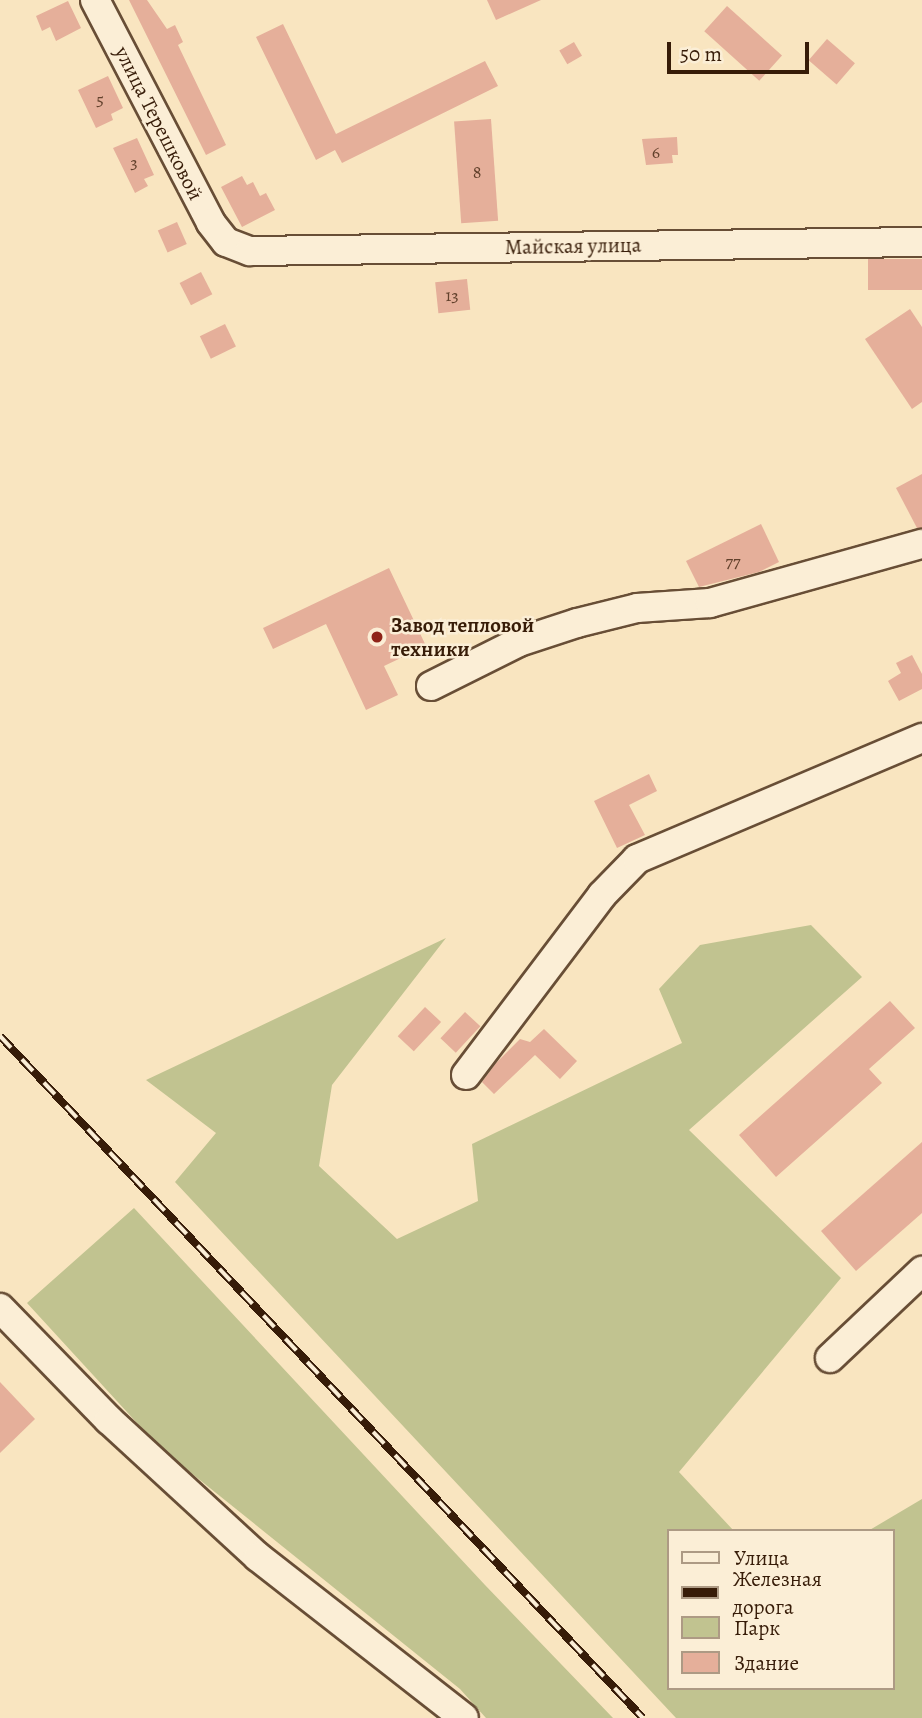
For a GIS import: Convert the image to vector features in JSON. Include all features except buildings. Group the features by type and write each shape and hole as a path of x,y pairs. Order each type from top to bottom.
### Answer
{"street":[{"name":"улица Терешковой","path":"96,0 191,187 226,242"},
{"name":"Майская улица","path":"226,242 250,251 922,242"},
{"path":"431,686 519,642 577,623 637,608 710,603 922,544"},
{"path":"466,1074 602,895 637,859 922,738"},
{"path":"830,1358 922,1271"},
{"path":"0,1308 109,1420 258,1557 454,1716"}],"green space":[{"path":"811,925 862,977 689,1130 841,1278 679,1472 732,1529 666,1529 666,1690 894,1690 894,1529 871,1529 922,1499 922,1718 676,1718 175,1182 216,1133 146,1080 446,938 332,1085 319,1166 397,1239 478,1201 472,1144 682,1043 659,989 700,945"},
{"path":"134,1208 485,1585 613,1718 486,1718 460,1689 160,1448 27,1303"}],"railway":[{"path":"0,1036 643,1718"}],"place":[{"name":"Завод тепловой техники","path":"377,637"}]}
